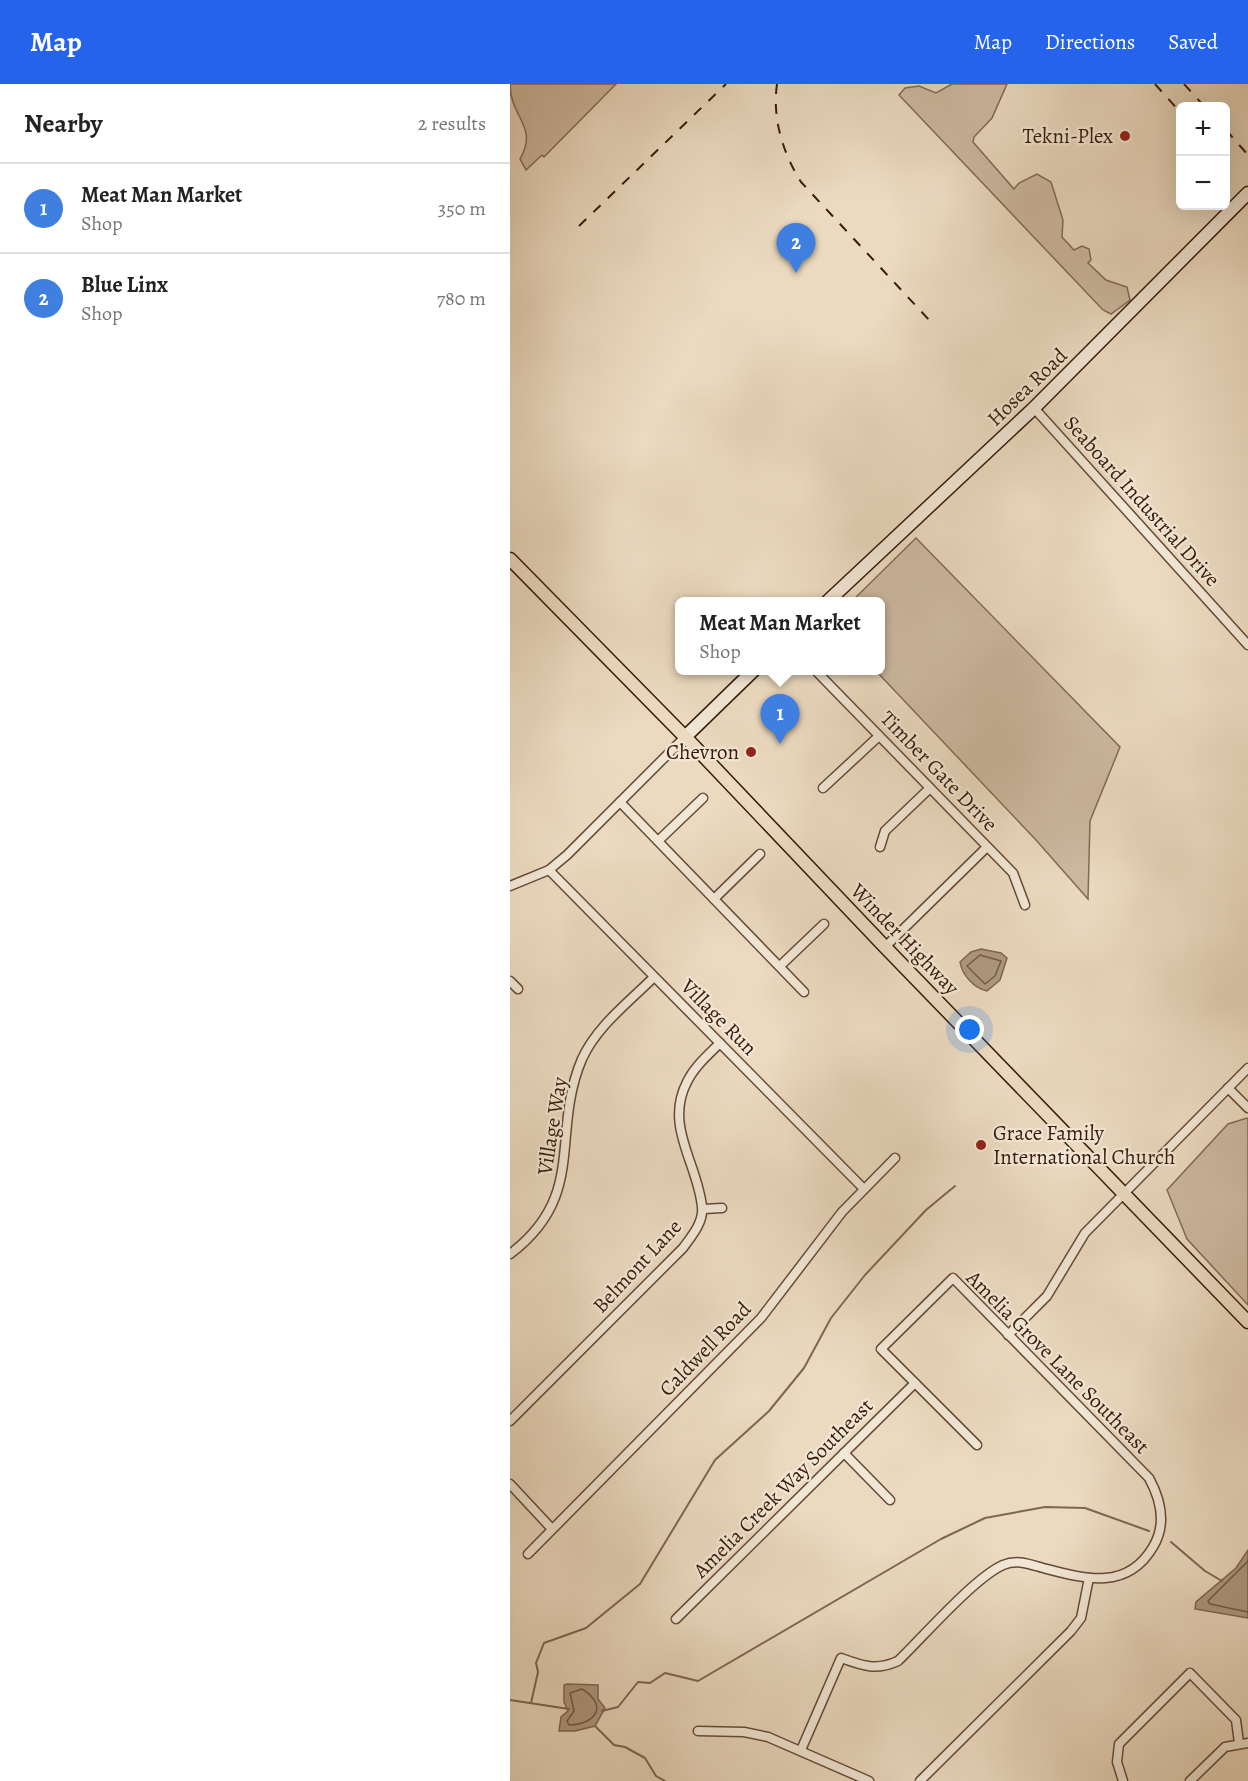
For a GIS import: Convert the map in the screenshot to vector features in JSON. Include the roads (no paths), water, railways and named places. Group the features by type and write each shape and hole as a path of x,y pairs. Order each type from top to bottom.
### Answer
{"main road":[{"name":"Winder Highway","path":"510,559 685,737 1248,1322"}],"street":[{"name":"Hosea Road","path":"832,597 1034,408 1248,193"},
{"name":"Seaboard Industrial Drive","path":"1034,408 1248,645"},
{"path":"510,886 549,870 749,675"},
{"name":"Timber Gate Drive","path":"820,675 1013,873 1025,904"},
{"path":"823,788 879,736"},
{"path":"880,847 885,831 930,788"},
{"path":"658,842 703,798"},
{"path":"620,802 804,992"},
{"path":"885,947 987,847"},
{"path":"714,899 760,854"},
{"name":"Village Run","path":"549,870 863,1188"},
{"path":"780,966 824,924"},
{"name":"Village Way","path":"510,1254 535,1232 550,1210 561,1187 573,1086 582,1059 593,1039 654,977"},
{"path":"510,981 518,989"},
{"name":"Belmont Lane","path":"510,1421 683,1248 698,1228 703,1209 680,1133 679,1108 685,1084 692,1073 720,1043"},
{"path":"1008,1335 1047,1296 1085,1233 1248,1068"},
{"path":"1228,1088 1248,1108"},
{"name":"Caldwell Road","path":"528,1554 761,1318 835,1220 863,1188 895,1158"},
{"path":"703,1209 722,1208"},
{"name":"Amelia Grove Lane Southeast","path":"801,1750 841,1658 867,1668 883,1668 898,1661 984,1578 1003,1565 1019,1561 1089,1578 1104,1579 1130,1573 1148,1556 1159,1538 1162,1518 1158,1495 1149,1478 953,1278 881,1349 977,1445"},
{"name":"Amelia Creek Way Southeast","path":"676,1619 915,1383"},
{"path":"844,1454 890,1500"},
{"path":"510,1484 552,1528"},
{"path":"920,1781 1071,1631 1081,1618 1089,1578"},
{"path":"1123,1781 1117,1762 1119,1744 1190,1673 1236,1720 1244,1743 1225,1748 1190,1781"},
{"path":"698,1731 744,1732 768,1737 869,1781"}],"water":[{"path":"981,949 1001,953 1007,958 1000,980 987,991 969,980 960,962 971,952"},
{"path":"1248,1550 1248,1618 1195,1609 1196,1602 1236,1568"},
{"path":"564,1685 598,1685 598,1699 605,1708 595,1726 575,1731 559,1731 561,1717 568,1711 564,1702"}],"waterway":[{"path":"531,1703 538,1672 536,1663 544,1643 586,1628 640,1584 715,1460 769,1411 804,1368 831,1318 865,1275 926,1210 955,1186"},
{"path":"602,1711 618,1707 638,1682 650,1683 665,1673 698,1681 941,1539 985,1518 1045,1507 1085,1508 1149,1531"},
{"path":"1171,1542 1205,1571 1222,1581"},
{"path":"510,1700 569,1709"},
{"path":"595,1726 614,1745 625,1747 645,1758 656,1776 665,1781"}],"railway":[{"path":"579,226 726,84"},
{"path":"777,84 776,110 780,135 801,182 931,322"},
{"path":"1155,84 1176,108"},
{"path":"1184,84 1200,102"},
{"path":"1230,135 1248,155"}],"place":[{"name":"Tekni-Plex","path":"1125,136"},
{"name":"Blue Linx","path":"796,273"},
{"name":"Meat Man Market","path":"780,744"},
{"name":"Chevron","path":"751,752"},
{"name":"Grace Family International Church","path":"981,1145"}]}
